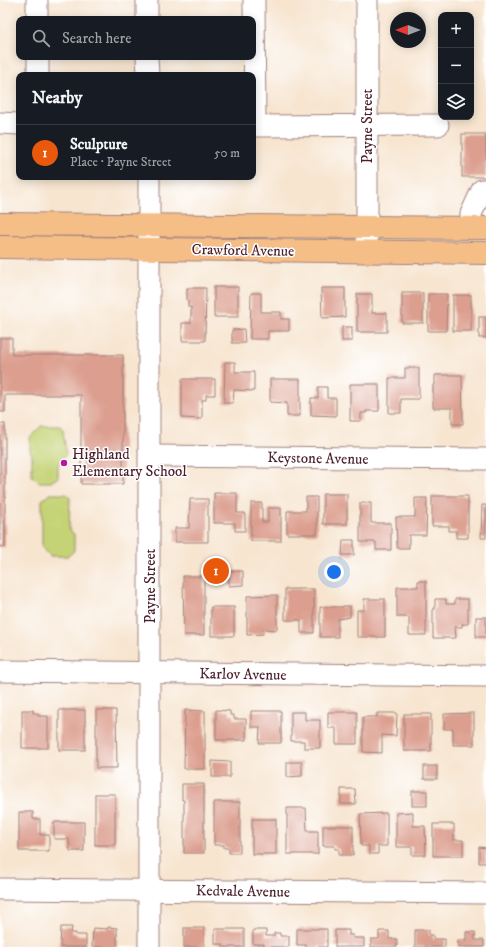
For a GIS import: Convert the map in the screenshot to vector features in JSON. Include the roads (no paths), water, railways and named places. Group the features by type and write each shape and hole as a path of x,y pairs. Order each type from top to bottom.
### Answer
{"main road":[{"name":"Crawford Avenue","path":"0,224 479,228"},
{"name":"Crawford Avenue","path":"0,247 486,253"}],"street":[{"path":"37,0 37,16"},
{"path":"147,0 147,16"},
{"path":"254,0 254,16"},
{"name":"Payne Street","path":"367,0 367,251"},
{"path":"38,60 38,72"},
{"path":"147,60 148,72"},
{"path":"254,60 255,72"},
{"path":"0,124 16,124"},
{"path":"256,126 438,125"},
{"name":"Payne Street","path":"149,180 150,947"},
{"path":"479,228 471,214 482,190 486,190"},
{"name":"Keystone Avenue","path":"150,456 486,459"},
{"name":"Karlov Avenue","path":"0,671 486,676"},
{"name":"Kedvale Avenue","path":"0,889 486,893"}],"place":[{"name":"Highland Elementary School","path":"64,463"},
{"name":"Sculpture","path":"216,571"}]}
